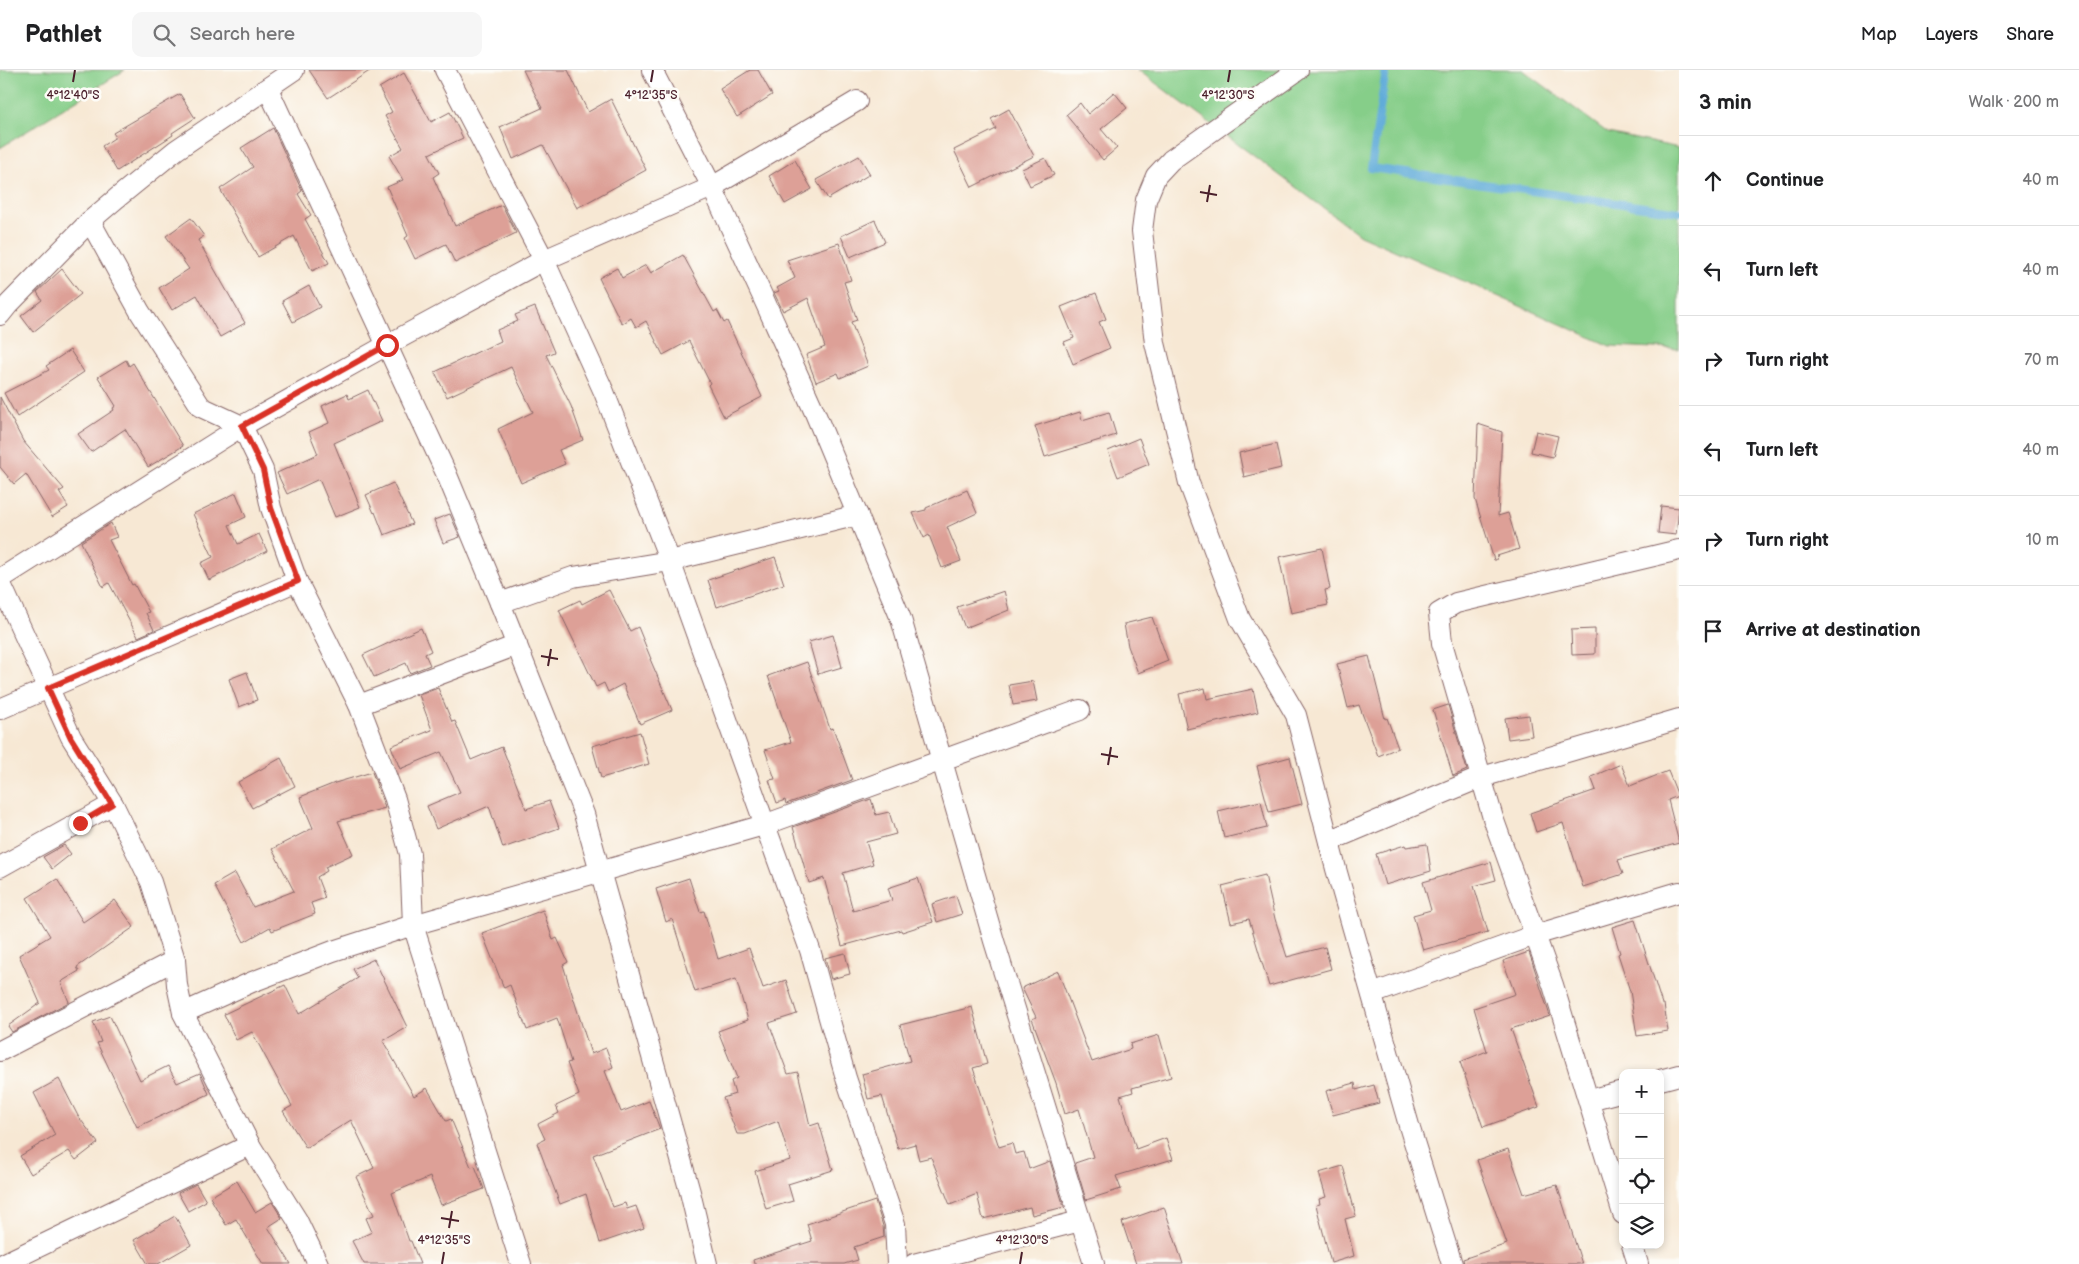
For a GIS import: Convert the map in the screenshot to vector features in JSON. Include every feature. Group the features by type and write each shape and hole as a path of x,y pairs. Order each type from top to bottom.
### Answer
{"street":[{"path":"3,306 90,221 176,150 294,70"},
{"path":"445,70 544,260 604,392 670,561 810,950 846,1078 895,1224 897,1264"},
{"path":"652,70 712,187 815,413 901,619 994,941 1094,1264"},
{"path":"1298,70 1171,160 1156,176 1146,200 1142,231 1155,343 1189,483 1240,619 1296,715 1329,841 1410,1128 1452,1264"},
{"path":"268,89 447,476 584,814 690,1192 707,1264"},
{"path":"318,1264 298,1220 250,1145 183,1013 177,985 175,960 151,882 112,804 71,738 0,580 242,426 544,260 712,187 857,101"},
{"path":"90,221 140,312 201,407 242,426 263,470 271,508 298,581 359,705 395,799 410,854 413,926 521,1264"},
{"path":"500,603 573,577 670,561 858,515"},
{"path":"1620,1204 1553,986 1493,818 1442,643 1439,613 1456,603 1679,550"},
{"path":"0,709 298,581"},
{"path":"359,705 517,645"},
{"path":"183,1013 252,982 333,951 413,926 764,825 942,762 1080,710"},
{"path":"1329,841 1482,777 1679,719"},
{"path":"0,868 112,804"},
{"path":"1372,994 1535,935 1679,892"},
{"path":"0,1051 175,960"},
{"path":"1664,1079 1679,1075"},
{"path":"1589,1100 1619,1092"},
{"path":"3,1264 250,1145"},
{"path":"914,1264 1080,1222"},
{"path":"1633,1249 1638,1264"}],"green space":[{"path":"0,70 125,70 0,148"},
{"path":"1138,70 1523,70 1608,133 1679,148 1679,349 1610,346 1360,235"}],"building":[{"path":"309,70 371,70 328,98"},
{"path":"523,70 568,70 588,112 611,99 646,170 577,208 543,145 513,159 500,127 542,108"},
{"path":"750,70 758,70 772,95 737,117 720,89"},
{"path":"404,73 431,122 450,112 463,138 429,154 439,173 433,177 455,226 502,205 516,233 455,263 446,244 415,259 405,238 408,236 387,187 403,180 389,156 403,148 385,116 392,112 379,88"},
{"path":"1114,92 1127,108 1101,129 1117,148 1103,160 1066,115 1080,103 1088,114"},
{"path":"180,94 195,118 172,133 173,135 117,171 102,146 116,137 113,133"},
{"path":"1009,109 1034,156 972,187 954,150 996,129 991,119"},
{"path":"273,128 302,191 298,194 311,215 305,219 329,263 312,271 294,236 258,257 220,189 253,167 241,148"},
{"path":"859,156 870,174 828,199 816,180"},
{"path":"1045,158 1054,175 1030,186 1022,169"},
{"path":"795,160 812,189 785,204 769,176"},
{"path":"191,218 204,236 198,240 245,323 220,337 197,295 172,310 159,288 189,269 166,236"},
{"path":"875,220 885,242 850,257 841,236"},
{"path":"839,243 851,280 844,282 857,320 851,322 868,366 840,378 838,373 816,382 806,355 825,347 808,298 783,311 774,293 779,291 777,288 795,278 787,260"},
{"path":"683,255 714,312 717,310 724,323 727,321 762,397 724,417 708,385 710,383 689,341 663,355 646,321 636,327 631,318 622,324 599,278 617,268 622,278 646,265 651,273"},
{"path":"62,269 81,294 33,332 21,316 42,300 37,292"},
{"path":"309,286 320,307 293,322 282,301"},
{"path":"1096,293 1106,319 1099,322 1110,348 1073,364 1064,342 1074,338 1061,307"},
{"path":"535,307 554,352 546,355 571,406 583,440 559,450 565,464 521,483 498,429 533,412 511,367 447,397 435,372 501,341 497,330 518,321 515,315"},
{"path":"70,350 84,372 17,417 4,393 49,370 46,366"},
{"path":"126,360 129,366 133,363 183,446 148,467 125,429 91,452 78,434 114,410 113,408 116,406 98,377"},
{"path":"368,390 382,421 334,443 360,507 335,517 319,479 287,494 277,473 318,454 309,432 329,423 322,406 347,394 349,399"},
{"path":"0,397 23,441 64,489 59,492 68,507 52,517 26,474 14,484 0,467"},
{"path":"1080,412 1082,420 1109,412 1116,435 1045,457 1035,426"},
{"path":"1478,424 1502,432 1498,516 1508,513 1519,549 1497,556 1496,560 1494,560 1475,499"},
{"path":"1536,431 1558,436 1553,457 1531,452"},
{"path":"1139,438 1149,464 1118,477 1108,451"},
{"path":"1276,444 1281,468 1244,477 1239,453"},
{"path":"393,483 412,524 384,535 366,495"},
{"path":"967,490 977,513 947,527 961,561 942,568 929,535 924,538 913,513 926,510 926,508"},
{"path":"236,493 246,517 229,525 238,544 259,534 267,551 209,580 201,563 213,557 193,514"},
{"path":"1661,506 1679,508 1676,535 1658,533"},
{"path":"450,514 460,537 443,543 434,520"},
{"path":"111,523 117,537 109,540 132,585 134,584 149,612 146,613 154,630 138,637 109,583 103,587 81,542"},
{"path":"1322,548 1330,589 1325,590 1328,605 1291,613 1279,557"},
{"path":"775,557 784,584 717,607 708,580"},
{"path":"609,590 630,631 638,627 672,710 640,724 623,684 608,692 604,683 596,687 559,610 580,600 582,604"},
{"path":"1004,591 1009,610 965,628 957,607"},
{"path":"1152,617 1168,661 1138,673 1128,646 1124,624"},
{"path":"421,628 431,651 425,654 430,665 410,673 406,663 374,677 363,655"},
{"path":"1595,629 1595,654 1572,655 1571,630"},
{"path":"833,635 842,667 818,674 809,642"},
{"path":"1369,656 1385,719 1387,718 1398,748 1378,756 1359,705 1348,708 1337,664"},
{"path":"807,662 830,729 833,728 852,780 786,804 785,800 777,803 769,780 775,779 765,750 791,742 768,676"},
{"path":"247,672 257,700 239,707 229,679"},
{"path":"1033,681 1037,701 1013,705 1009,685"},
{"path":"438,688 452,722 455,721 471,760 502,747 526,809 549,801 559,828 503,848 489,806 436,829 427,806 460,792 441,752 400,769 391,746 432,730 419,695"},
{"path":"1205,688 1207,699 1253,689 1258,712 1187,729 1179,694"},
{"path":"1448,705 1467,770 1453,776 1433,710"},
{"path":"1529,715 1532,736 1508,739 1505,718"},
{"path":"640,732 649,764 601,778 592,746"},
{"path":"1290,757 1302,804 1269,812 1257,766"},
{"path":"281,758 295,786 252,808 238,782"},
{"path":"1621,764 1630,786 1668,771 1678,796 1668,800 1679,843 1618,860 1623,874 1583,887 1563,823 1536,832 1530,813 1596,790 1591,777"},
{"path":"372,772 385,808 338,821 353,854 325,867 327,871 317,877 325,898 311,903 315,914 272,931 270,927 244,942 214,885 235,873 253,907 294,891 272,849 313,828 300,797 335,783"},
{"path":"871,799 876,815 889,812 896,834 866,842 873,864 843,873 853,911 892,900 888,888 918,878 933,922 902,932 901,930 842,946 824,878 809,883 793,827"},
{"path":"1261,801 1267,828 1224,838 1218,811"},
{"path":"1427,844 1431,871 1385,885 1376,854 1405,845 1406,847"},
{"path":"64,845 71,854 52,869 43,857"},
{"path":"1491,862 1496,880 1474,886 1488,932 1423,950 1413,915 1431,910 1423,882"},
{"path":"1265,875 1275,919 1287,957 1325,947 1331,969 1269,986 1249,919 1231,923 1222,886"},
{"path":"689,878 700,912 704,911 718,959 749,948 763,988 786,980 797,1014 769,1023 788,1074 798,1072 810,1126 819,1123 833,1170 788,1184 793,1201 766,1209 755,1171 790,1160 778,1121 745,1134 737,1134 723,1098 735,1094 731,1081 737,1078 718,1031 748,1020 736,979 695,992 672,919 666,922 656,889"},
{"path":"57,879 83,922 115,900 134,927 77,967 79,971 61,982 69,1002 12,1032 8,1026 40,1003 19,955 50,936 27,898"},
{"path":"956,896 962,914 937,922 932,904"},
{"path":"543,910 553,940 557,938 568,962 563,965 591,1054 606,1048 613,1067 605,1071 621,1112 649,1101 660,1129 593,1155 613,1207 625,1203 627,1209 636,1206 644,1228 600,1243 586,1194 560,1204 537,1143 545,1139 538,1124 559,1113 556,1106 579,1095 567,1063 571,1062 557,1018 527,1030 510,985 504,988 482,933"},
{"path":"1635,920 1662,1004 1664,1004 1668,1031 1637,1036 1630,991 1618,954 1620,953 1612,927"},
{"path":"1529,952 1550,1016 1511,1029 1539,1107 1483,1127 1460,1062 1487,1051 1474,1008 1515,994 1503,961"},
{"path":"845,953 850,974 831,979 825,958"},
{"path":"374,959 407,1027 383,1041 414,1096 427,1088 446,1121 451,1119 471,1167 475,1166 484,1189 441,1205 430,1177 392,1193 409,1241 411,1241 420,1264 364,1264 352,1241 372,1232 366,1218 374,1215 356,1177 374,1168 351,1120 306,1148 283,1111 292,1106 252,1032 236,1040 224,1014 285,985 299,1014 358,978 353,969"},
{"path":"1058,971 1092,1062 1131,1049 1130,1044 1159,1035 1171,1077 1132,1088 1133,1092 1120,1096 1136,1149 1166,1138 1173,1159 1116,1176 1121,1189 1086,1200 1075,1163 1093,1157 1079,1109 1065,1114 1056,1083 1032,1019 1036,1017 1022,988"},
{"path":"972,1007 987,1064 973,1068 999,1147 1012,1143 1015,1154 1024,1152 1029,1169 1050,1161 1064,1207 1032,1215 1030,1207 983,1219 977,1194 950,1205 931,1157 919,1160 915,1144 898,1149 882,1096 868,1099 862,1074 910,1061 900,1025"},
{"path":"110,1016 140,1080 168,1066 177,1083 200,1073 209,1094 137,1127 97,1043 101,1042 93,1022"},
{"path":"59,1079 78,1116 98,1143 76,1160 69,1151 31,1174 20,1156 55,1135 34,1093"},
{"path":"1355,1083 1356,1090 1374,1085 1379,1103 1333,1115 1326,1091"},
{"path":"1508,1149 1524,1194 1557,1185 1582,1264 1464,1264 1463,1259 1507,1244 1477,1160"},
{"path":"1343,1166 1356,1216 1345,1219 1354,1256 1331,1263 1316,1205 1320,1204 1319,1199 1326,1197 1319,1173"},
{"path":"237,1181 255,1212 272,1202 282,1218 268,1227 291,1264 263,1264 236,1219 226,1225 210,1197"},
{"path":"196,1184 206,1201 188,1211 178,1193"},
{"path":"875,1201 883,1226 884,1237 854,1247 858,1260 844,1264 754,1264 753,1260 812,1241 807,1224"},
{"path":"1164,1207 1183,1264 1136,1264 1122,1222"},
{"path":"175,1216 191,1245 158,1264 148,1264 134,1240"}],"waterway":[{"path":"1386,70 1371,168 1679,212"}],"route":[{"path":"80,823 112,804 71,738 48,688 298,581 271,508 263,470 242,426 387,345"}]}
